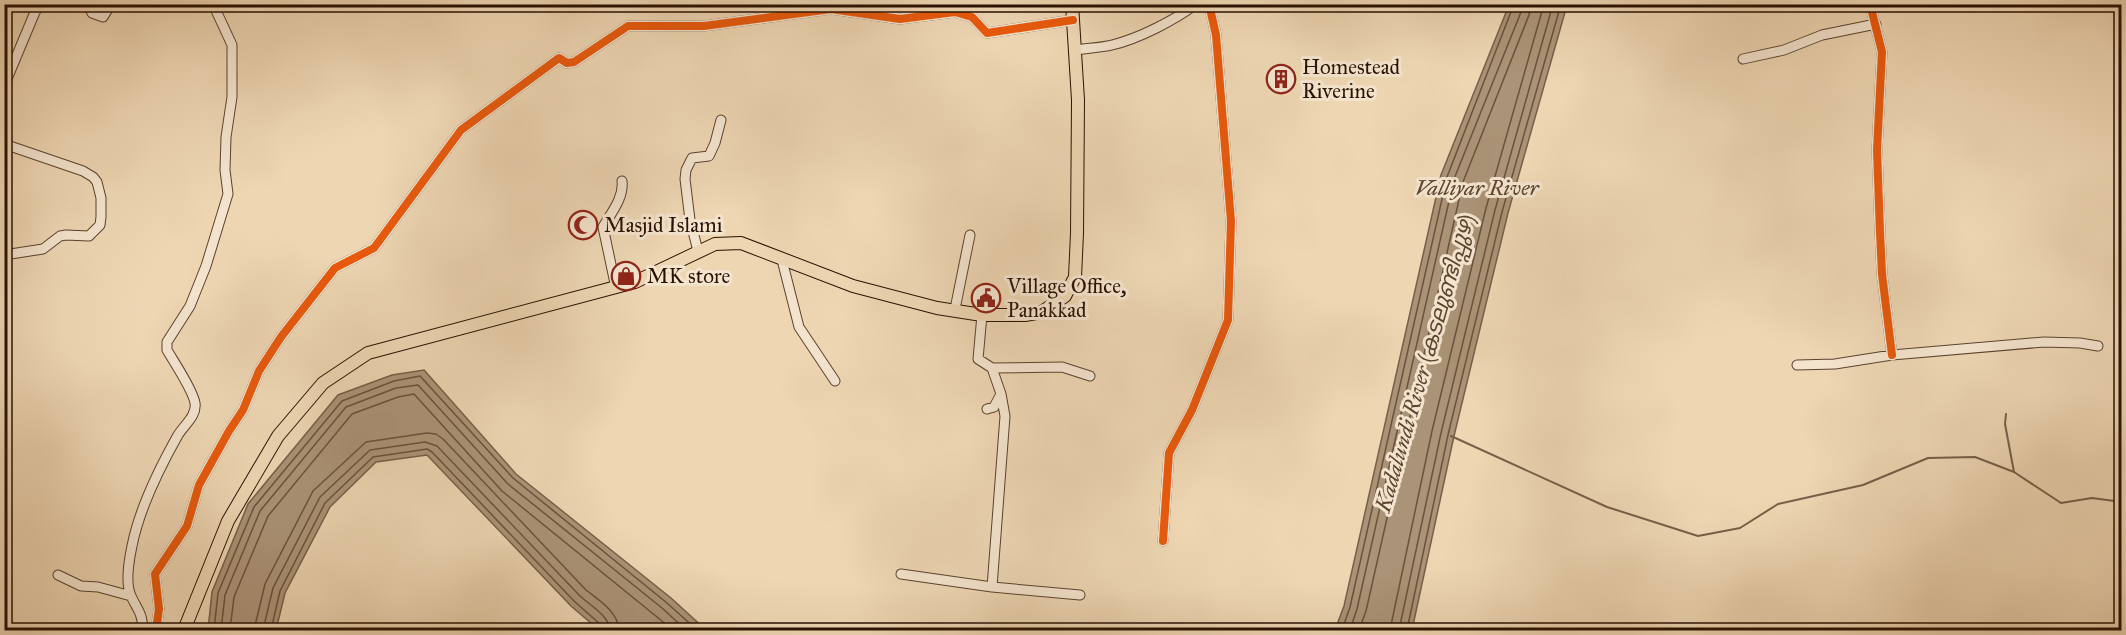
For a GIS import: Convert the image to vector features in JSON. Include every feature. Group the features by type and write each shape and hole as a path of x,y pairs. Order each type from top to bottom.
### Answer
{"main road":[{"path":"184,630 228,521 278,436 323,383 368,353 616,288 635,282 715,244 741,243 853,286 899,300 982,315 1026,315 1042,312 1065,296 1075,277 1077,233 1078,111 1072,4"}],"street":[{"path":"4,86 37,7 26,4"},
{"path":"88,4 92,13 103,17 111,4"},
{"path":"143,630 137,604 131,596 129,567 132,545 147,499 179,434 194,413 195,403 167,350 167,342 190,306 206,266 228,194 225,170 226,137 232,97 232,45 213,4"},
{"path":"1075,50 1113,45 1186,12 1196,4"},
{"path":"1163,541 1169,453 1192,410 1227,320 1231,221 1216,35 1209,4"},
{"path":"1870,4 1882,52 1877,150 1882,274 1892,355"},
{"path":"156,630 159,609 155,574 187,526 199,485 243,410 260,370 281,337 335,268 374,248 461,130 558,58 567,63 574,62 628,26 704,26 831,9 900,19 955,12 972,17 987,33 1073,20"},
{"path":"1743,59 1784,50 1822,35 1876,24"},
{"path":"698,251 690,220 686,170 692,158 709,156 721,120"},
{"path":"4,144 83,171 97,182 101,198 100,225 89,236 60,236 43,249 4,255"},
{"path":"616,288 603,227 618,201 622,181"},
{"path":"955,309 970,235"},
{"path":"782,260 799,327 835,381"},
{"path":"982,315 978,360 992,368 1062,367 1090,376"},
{"path":"1797,365 1835,364 1892,355 2044,342 2098,346"},
{"path":"992,368 1001,394 1005,416 992,587"},
{"path":"987,409 994,407 1001,394"},
{"path":"901,574 992,587 1080,595"},
{"path":"58,575 81,586 98,587 131,596"}],"water":[{"name":"Valliyar River","path":"1509,5 1567,5 1508,213 1454,436 1412,630 1335,630 1344,606 1441,175"},
{"path":"424,370 516,474 671,598 706,630 599,630 571,606 427,455 376,462 330,507 285,593 276,630 208,630 212,592 248,504 338,395 392,375"}],"waterway":[{"path":"2006,414 2005,424 2014,472"},
{"path":"1451,436 1607,507 1698,536 1740,528 1778,504 1863,485 1928,458 1975,457 2014,472 2061,503 2092,498 2122,502"}],"cycle path":[{"path":"1163,541 1169,453 1192,410 1228,320 1231,221 1216,35 1209,4"},
{"path":"1870,4 1882,52 1877,150 1882,274 1892,355"},
{"path":"156,630 159,609 155,574 187,526 199,485 243,410 259,371 281,337 335,268 374,248 461,130 559,58 567,63 574,62 628,26 704,26 831,9 900,19 955,12 972,17 987,33 1073,20"}],"place":[{"name":"Homestead Riverine","path":"1281,79"},
{"name":"Masjid Islami","path":"583,225"},
{"name":"MK store","path":"626,276"},
{"name":"Village Office, Panakkad","path":"986,298"}],"water label":[{"name":"Kadalundi River (കടലുണ്ടിപ്പുഴ)","path":"1424,363"}]}
